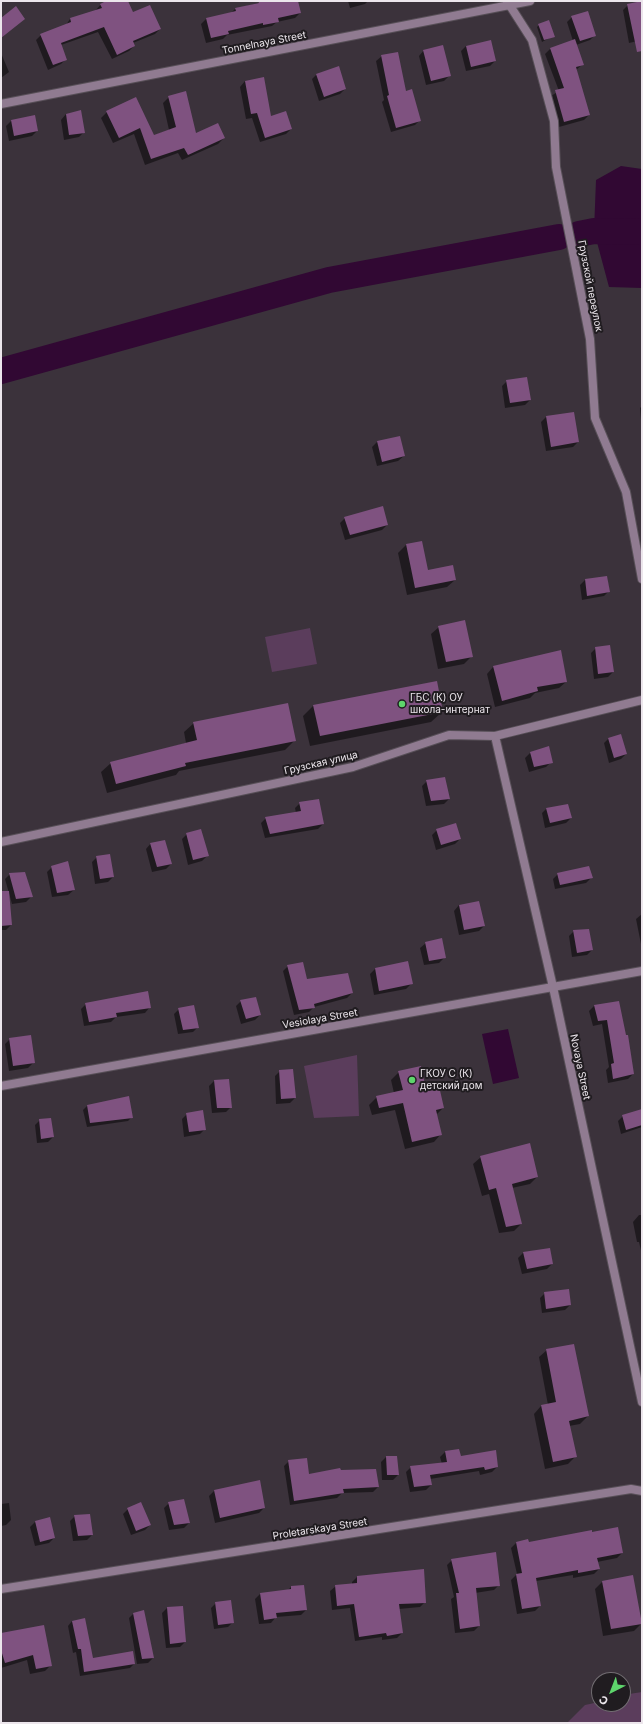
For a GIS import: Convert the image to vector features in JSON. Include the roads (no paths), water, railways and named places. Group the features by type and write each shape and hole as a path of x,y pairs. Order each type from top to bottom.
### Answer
{"street":[{"name":"Tonnelnaya Street","path":"1,104 530,1"},
{"name":"Грузской переулок","path":"509,4 532,40 554,121 556,167 590,339 595,418 626,492 642,579"},
{"name":"Грузская улица","path":"1,842 353,767 450,735 495,736 642,700"},
{"name":"Novaya Street","path":"495,736 552,987 642,1402"},
{"name":"Vesiolaya Street","path":"1,1086 642,971"},
{"name":"Proletarskaya Street","path":"1,1589 623,1491 642,1491"}],"waterway":[{"path":"579,234 594,231 642,232"},
{"path":"1,371 329,280 559,237"}],"place":[{"name":"ГБС (К) ОУ школа-интернат","path":"402,704"},
{"name":"ГКОУ С (К) детский дом","path":"412,1080"}]}
